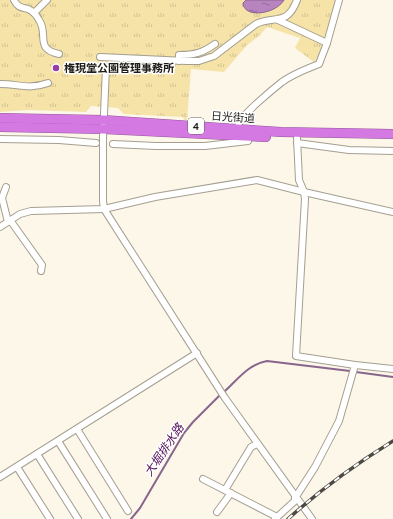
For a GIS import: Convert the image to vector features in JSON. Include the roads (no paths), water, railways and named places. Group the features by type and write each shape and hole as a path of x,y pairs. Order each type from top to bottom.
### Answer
{"highway":[{"name":"日光街道","path":"0,118 238,133 281,132 393,134"},
{"name":"日光街道","path":"0,127 103,124"},
{"name":"日光街道","path":"238,133 248,136 297,140 393,140"}],"street":[{"path":"14,0 16,5 20,8 30,10 34,13 42,26 43,43 47,50 52,53 59,54"},
{"path":"34,13 47,0"},
{"path":"100,56 199,61 214,56 263,20 282,19 289,14 297,0"},
{"path":"238,133 239,124 250,110 283,82 299,72 319,64 327,43 339,0"},
{"path":"277,20 327,43"},
{"path":"179,61 179,55 192,55 204,51 215,44"},
{"path":"106,67 103,124 104,208 220,391 312,519"},
{"path":"0,84 37,87 48,83"},
{"path":"113,144 205,146 248,141 248,136"},
{"path":"0,138 96,143"},
{"path":"393,151 349,150 297,140 299,180 305,199 296,356 393,369"},
{"path":"0,226 20,214 31,211 104,208 155,197 257,180 393,212"},
{"path":"6,187 2,198 9,221 42,265 41,271"},
{"path":"0,477 197,353"},
{"path":"203,479 276,518 296,498 316,467 339,421 355,365"},
{"path":"77,429 128,512"},
{"path":"58,441 107,519"},
{"path":"217,512 251,447 257,444"},
{"path":"37,454 78,519"},
{"path":"17,467 50,519"}],"water":[{"path":"246,0 284,0 274,9 261,13 254,13 245,8 243,3"}],"waterway":[{"name":"大堀排水路","path":"225,391 249,369 255,365 267,361 350,371"},
{"name":"大堀排水路","path":"356,372 393,377"},
{"name":"大堀排水路","path":"131,519 140,508 184,433 219,396"}],"railway":[{"path":"288,519 339,478 393,441"}],"place":[{"name":"権現堂公園管理事務所","path":"56,68"}]}
